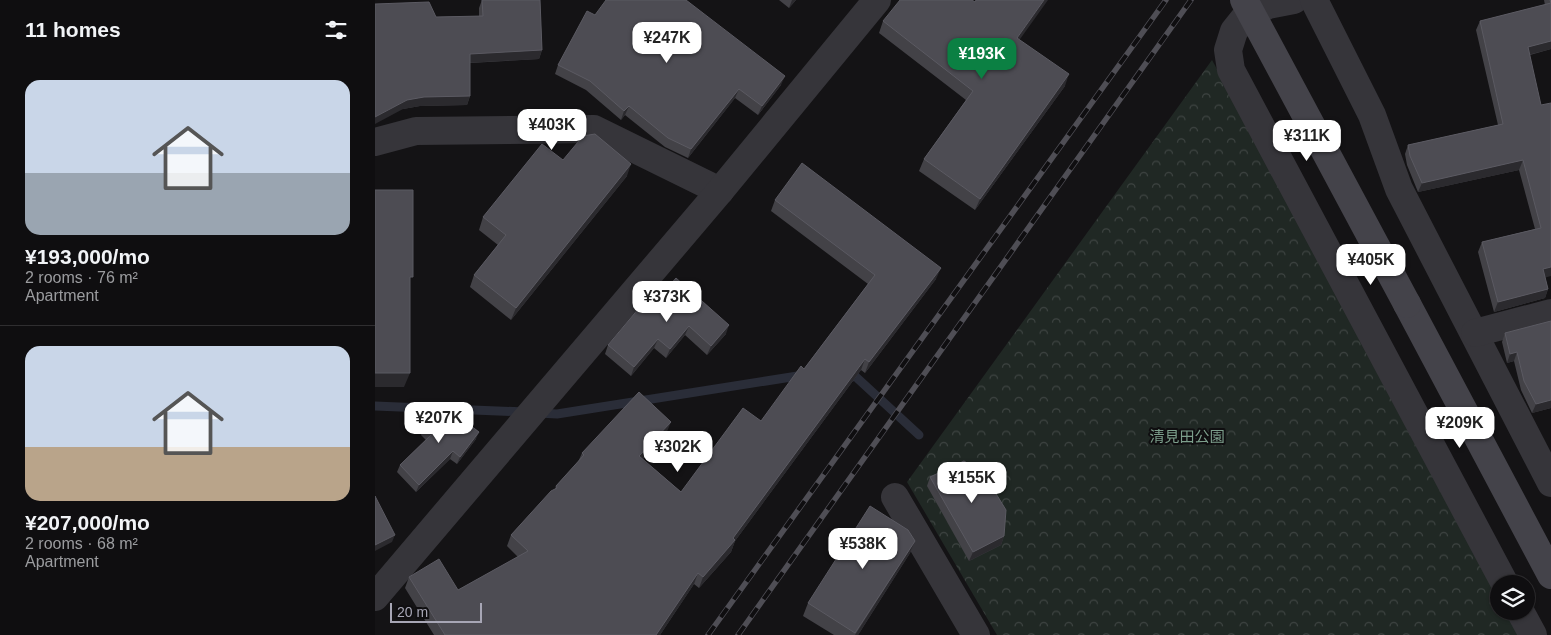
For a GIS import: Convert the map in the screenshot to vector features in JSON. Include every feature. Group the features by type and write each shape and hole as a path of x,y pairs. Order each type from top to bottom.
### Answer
{"street":[{"path":"375,597 720,191 877,0"},
{"path":"1244,0 1551,575"},
{"path":"1294,0 1268,5 1246,16 1234,31 1232,37 1229,50 1231,70 1500,575"},
{"path":"1315,0 1372,115 1399,189 1551,483"},
{"path":"375,142 416,131 595,129 720,191"},
{"path":"1475,333 1551,313"},
{"path":"895,497 976,635"},
{"path":"1525,620 1533,635"}],"green space":[{"name":"清見田公園","path":"1212,60 1490,576 1490,620 1513,620 1521,635 997,635 907,482"}],"building":[{"path":"482,0 540,0 542,50 470,54 470,96 424,97 407,100 375,117 375,4 429,2 436,17 483,16"},
{"path":"606,0 686,0 785,76 762,106 739,89 691,149 668,138 629,106 624,111 590,81 558,65 587,11 595,15"},
{"path":"900,0 972,0 975,2 976,0 1044,0 1017,38 1069,74 980,199 924,159 973,91 883,21"},
{"path":"1551,3 1551,41 1528,47 1541,105 1551,103 1551,267 1543,269 1548,289 1498,302 1482,242 1541,228 1523,160 1422,183 1410,156 1408,145 1503,124 1480,21"},
{"path":"595,134 631,164 516,308 474,275 506,235 483,217 542,144 563,160 583,136"},
{"path":"802,163 941,268 869,362 865,359 733,538 735,540 703,577 698,573 656,635 445,635 409,577 439,559 458,590 528,551 511,535 551,491 557,488 556,486 584,455 582,453 639,392 671,422 639,456 681,492 743,408 761,421 801,366 804,369 875,275 775,200"},
{"path":"375,190 413,190 413,277 410,277 410,373 375,373"},
{"path":"676,278 729,325 711,346 689,326 670,349 658,339 634,367 608,345 645,301 651,306"},
{"path":"1551,321 1551,400 1536,404 1524,381 1517,352 1510,354 1505,333"},
{"path":"442,404 479,432 460,457 453,451 419,485 400,465 432,434 423,428"},
{"path":"964,461 984,474 1006,510 1004,536 973,552 930,477"},
{"path":"375,496 395,535 375,545"},
{"path":"870,506 908,530 915,541 855,633 808,603"}],"waterway":[{"path":"538,413 557,414 804,375"},
{"path":"844,376 856,377 919,435"},
{"path":"375,406 525,412"}],"railway":[{"path":"708,635 1166,0"},
{"path":"738,635 1191,0"}]}
